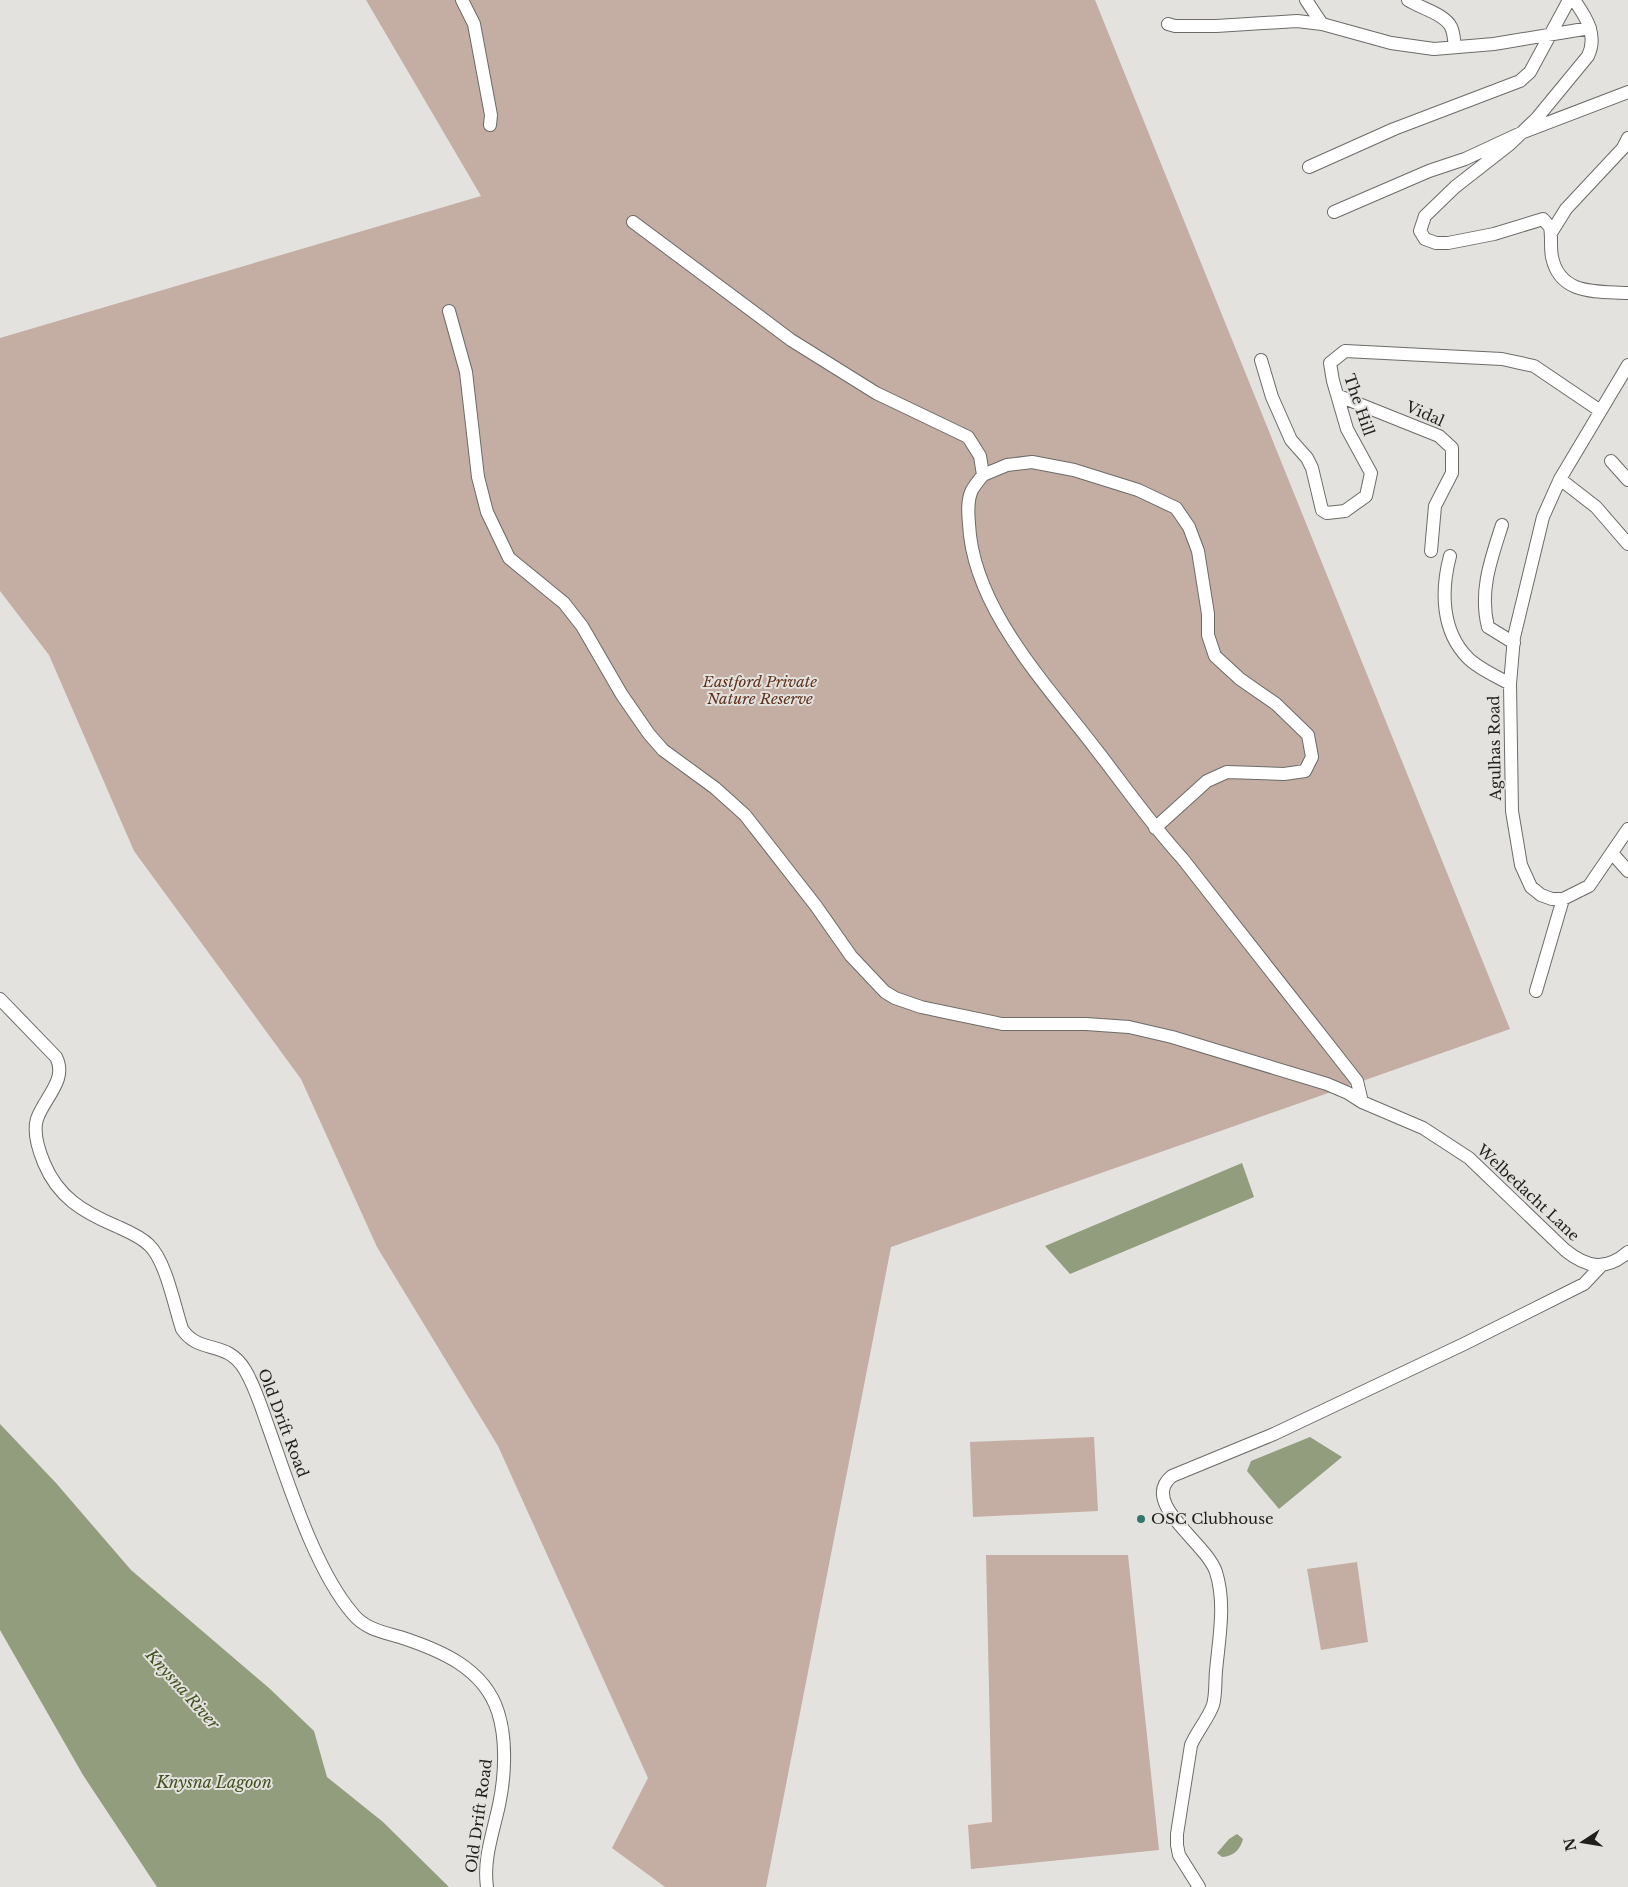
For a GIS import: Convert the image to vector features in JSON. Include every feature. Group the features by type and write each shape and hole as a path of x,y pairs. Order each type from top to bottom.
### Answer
{"street":[{"path":"462,0 474,24 491,115 490,125"},
{"path":"1306,0 1322,24"},
{"path":"1408,0 1419,8 1440,16 1451,27 1455,47"},
{"path":"1309,167 1394,129 1520,80 1530,72 1552,34 1568,0"},
{"path":"1574,0 1590,28 1593,41 1588,56 1521,134 1455,187 1425,216 1420,231 1425,239 1448,243 1494,234 1543,219 1547,221 1551,233 1552,258 1555,267 1566,282 1586,291 1628,293"},
{"path":"1168,24 1175,26 1216,26 1297,21 1322,24 1391,43 1434,49 1494,44 1590,28"},
{"path":"1334,212 1521,134 1628,92"},
{"path":"1551,233 1566,209 1616,156 1628,138"},
{"path":"633,222 791,340 876,393 968,437 980,456 983,476"},
{"name":"Welbedacht Lane","path":"449,311 466,372 478,477 487,512 509,558 564,603 582,626 622,695 649,734 663,750 715,788 744,815 816,906 851,956 885,992 921,1008 1002,1024 1086,1024 1129,1027 1172,1037 1327,1084 1362,1102 1423,1128 1469,1158 1565,1250 1586,1264 1601,1266"},
{"name":"The Hill","path":"1261,360 1272,398 1291,440 1307,458 1312,468 1322,510 1326,513 1345,511 1366,496 1371,473 1347,429 1339,396 1333,381 1330,363 1345,351 1502,359 1534,366 1599,410"},
{"name":"Agulhas Road","path":"1563,899 1552,899 1536,891 1531,886 1521,865 1512,811 1510,684 1514,643 1543,517 1560,479 1599,410 1628,365"},
{"name":"Vidal","path":"1339,396 1438,436 1452,448 1452,473 1435,506 1431,551"},
{"path":"1611,461 1628,480"},
{"path":"1154,828 1207,781 1227,772 1284,774 1305,772 1312,757 1308,735 1276,704 1240,679 1215,656 1208,635 1208,614 1198,552 1189,527 1176,508 1138,490 1074,470 1032,462 1007,465 983,476 971,491 968,509 973,554 990,601 1031,665 1154,828 1182,858 1357,1081 1362,1102"},
{"path":"1560,479 1596,507 1626,538"},
{"path":"1502,525 1488,569 1484,611 1488,627 1514,643"},
{"path":"1450,556 1444,581 1450,629 1456,643 1477,666 1510,684"},
{"path":"1536,991 1563,899 1589,886 1628,829"},
{"path":"1612,853 1628,871"},
{"name":"Old Drift Road","path":"0,999 56,1057 60,1064 58,1081 37,1119 36,1131 43,1162 52,1179 74,1205 129,1232 150,1245 160,1259 182,1329 188,1338 233,1354 239,1361 253,1386 289,1485 327,1576 353,1615 366,1626 450,1656 482,1681 491,1696 498,1712 504,1757 499,1804 487,1854 485,1875 487,1887"},
{"path":"1199,1887 1180,1855 1176,1834 1191,1745 1196,1732 1213,1704 1222,1605 1220,1588 1209,1558 1166,1510 1162,1498 1166,1481 1172,1476 1274,1434 1464,1344 1584,1284 1601,1266 1613,1262 1628,1252"}],"green space":[{"name":"Eastford Private Nature Reserve","path":"366,0 1095,0 1510,1029 891,1247 766,1887 665,1887 612,1848 648,1778 498,1446 377,1247 301,1079 134,851 49,655 0,591 0,338 481,196"},
{"path":"1094,1437 1098,1511 973,1517 970,1442"},
{"path":"986,1555 1128,1555 1159,1850 971,1869 968,1825 992,1822"},
{"path":"1357,1562 1368,1642 1321,1650 1307,1569"}],"water":[{"path":"1242,1163 1254,1197 1070,1274 1045,1246"},
{"name":"Knysna Lagoon","path":"0,1424 56,1483 131,1570 269,1688 314,1731 327,1777 383,1822 449,1887 157,1887 83,1775 0,1630"},
{"path":"1310,1437 1342,1457 1279,1509 1247,1471 1251,1461"},
{"path":"1237,1834 1243,1839 1236,1852 1222,1857 1217,1853 1229,1839"}],"place":[{"name":"OSC Clubhouse","path":"1141,1519"}],"water label":[{"name":"Knysna River","path":"183,1689"}]}
